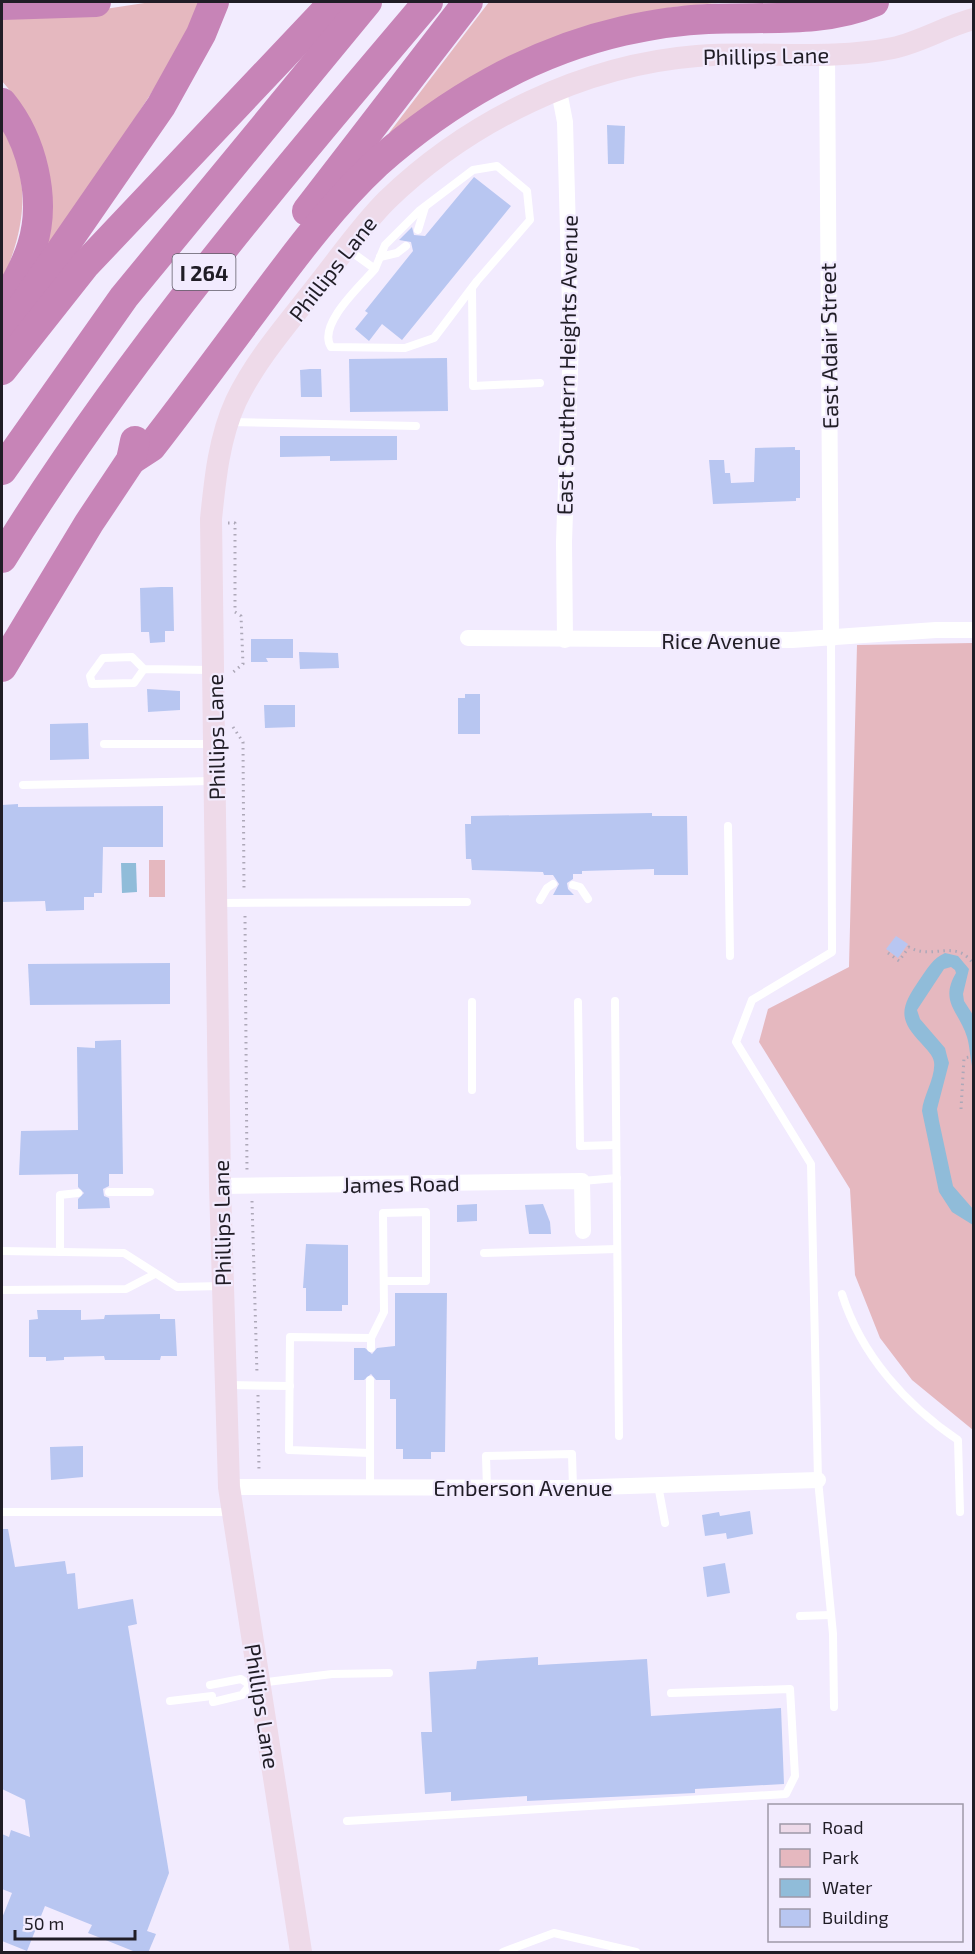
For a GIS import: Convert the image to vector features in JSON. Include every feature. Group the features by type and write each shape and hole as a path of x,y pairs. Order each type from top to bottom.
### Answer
{"highway":[{"path":"2,5 96,2"},
{"path":"2,336 161,106 197,42 214,2"},
{"path":"2,370 85,265 334,2"},
{"name":"I 264","path":"2,470 124,297 367,2"},
{"name":"I 264","path":"2,558 68,454 130,366 217,256 428,2"},
{"path":"2,667 89,523 131,460 136,438 468,2"},
{"path":"131,460 151,447 294,257 352,188 405,139 471,94 544,56 577,43 624,31 706,19 824,16 844,13 874,2"},
{"path":"2,103 20,132 31,160 37,188 37,216 33,244 2,307"}],"main road":[{"name":"Phillips Lane","path":"301,1953 255,1684 229,1487 220,1186 215,781 215,744 222,672 211,519 216,472 228,422 236,400 262,356 346,248 387,200 447,150 508,113 585,81 652,62 696,56 859,53 893,48 974,19"}],"street":[{"name":"East Adair Street","path":"827,53 831,639"},
{"name":"East Southern Heights Avenue","path":"559,91 565,122 571,341 565,519 565,640"},
{"name":"Rice Avenue","path":"468,638 831,639 936,630 974,630"},
{"name":"James Road","path":"220,1186 582,1181"},
{"path":"582,1181 583,1231"},
{"name":"Emberson Avenue","path":"229,1487 573,1488 818,1480"}],"lane":[{"path":"497,166 527,191 530,219 471,288 434,338 405,348 331,347 327,341 329,324 375,268 385,246 425,207 473,170 497,166"},
{"path":"418,230 425,207"},
{"path":"380,257 397,253 406,246"},
{"path":"346,248 375,268"},
{"path":"471,288 473,386 540,383"},
{"path":"228,422 416,426"},
{"path":"831,639 832,952 752,1000 736,1042 811,1164 818,1480 831,1615 834,1707"},
{"path":"144,669 134,683 92,684 90,676 103,658 132,657 144,669 222,672"},
{"path":"104,744 215,744"},
{"path":"23,785 215,781"},
{"path":"728,826 730,956"},
{"path":"540,900 547,888 553,884"},
{"path":"573,885 580,887 588,899"},
{"path":"217,903 467,902"},
{"path":"615,1001 619,1436"},
{"path":"472,1002 472,1090"},
{"path":"578,1002 580,1146 616,1145"},
{"path":"582,1181 616,1178"},
{"path":"109,1192 150,1192"},
{"path":"60,1252 59,1200 63,1193 78,1193"},
{"path":"371,1348 371,1338 384,1312 383,1213 426,1212 426,1281 384,1281"},
{"path":"484,1253 617,1249"},
{"path":"2,1251 124,1252 177,1287 223,1286"},
{"path":"2,1290 126,1289 155,1274"},
{"path":"842,1294 851,1322 897,1387 931,1422 958,1440 960,1512"},
{"path":"370,1453 289,1450 290,1337 371,1338"},
{"path":"370,1380 370,1487"},
{"path":"225,1385 290,1386"},
{"path":"487,1488 486,1456 572,1454 573,1488"},
{"path":"658,1484 665,1523"},
{"path":"2,1512 232,1512"},
{"path":"800,1616 831,1615"},
{"path":"210,1685 241,1679 255,1684 332,1674 389,1672"},
{"path":"170,1701 242,1695 255,1684"},
{"path":"346,1821 786,1794 795,1776 790,1689 671,1694"},
{"path":"503,1953 554,1934 636,1953"}],"path":[{"path":"222,672 243,664 241,616 235,612 235,523 226,523 226,512"},
{"path":"232,725 243,742 244,892"},
{"path":"245,915 247,1176"},
{"path":"888,953 899,961 909,947 918,953 957,949 974,965"},
{"path":"962,1109 964,1058 972,1056"},
{"path":"247,1197 253,1202 257,1376"},
{"path":"258,1393 259,1473"}],"green space":[{"path":"151,2 202,2 185,41 47,254 17,99 2,81 2,14 72,14"},
{"path":"489,2 729,2 674,7 621,17 389,133"},
{"path":"2,128 18,167 22,186 22,205 16,242 2,282"},
{"path":"973,643 973,1430 912,1380 880,1338 855,1275 850,1189 759,1042 768,1009 849,967 857,645"},
{"path":"149,860 165,860 165,897 149,897"}],"water":[{"path":"121,863 136,863 137,892 122,893"},
{"path":"945,953 958,956 969,969 963,994 964,1001 973,1015 973,1070 967,1037 950,999 949,992 955,970 951,967 944,969 917,1010 920,1019 945,1048 949,1063 937,1109 953,1186 973,1209 973,1225 952,1212 939,1192 922,1111 933,1074 934,1062 931,1054 908,1026 904,1012 909,997 925,971"}],"building":[{"path":"607,125 625,126 624,164 608,164"},
{"path":"474,177 511,206 402,340 382,324 369,341 355,329 368,313 365,311 413,251 411,242 399,240 412,227 414,235 425,236"},
{"path":"447,358 448,411 350,412 349,359"},
{"path":"321,369 322,397 301,397 300,370"},
{"path":"280,436 397,436 397,460 330,461 330,456 280,457"},
{"path":"795,447 795,450 800,450 800,498 796,498 796,501 713,504 709,460 724,460 725,473 730,473 731,483 754,482 755,448"},
{"path":"173,587 174,631 165,631 165,642 150,643 149,632 141,632 140,588"},
{"path":"251,639 293,639 293,658 266,658 268,662 251,662"},
{"path":"299,652 338,653 339,668 300,669"},
{"path":"147,689 180,691 180,710 148,712"},
{"path":"465,694 480,694 480,734 458,734 458,698 465,698"},
{"path":"264,705 295,705 295,727 265,728"},
{"path":"88,723 89,759 50,760 50,724"},
{"path":"18,804 18,807 163,806 163,847 103,847 102,893 94,893 94,897 84,897 84,910 46,911 45,901 2,902 2,805"},
{"path":"652,813 652,816 687,816 688,875 654,875 654,869 582,871 582,874 573,874 573,879 567,883 568,889 574,895 553,895 559,884 553,875 544,875 543,872 472,870 471,859 466,859 465,824 471,824 471,816"},
{"path":"896,936 908,944 898,958 886,949"},
{"path":"170,963 170,1004 30,1005 28,964"},
{"path":"121,1040 123,1174 109,1174 109,1186 103,1189 104,1196 109,1198 110,1208 78,1209 78,1199 84,1193 78,1187 78,1174 19,1175 21,1131 78,1130 77,1047 95,1048 95,1041"},
{"path":"477,1204 477,1221 457,1222 457,1205"},
{"path":"543,1204 550,1222 551,1234 529,1234 525,1205"},
{"path":"306,1244 348,1245 348,1305 342,1305 342,1311 306,1311 306,1288 303,1288"},
{"path":"395,1293 447,1293 445,1452 431,1452 431,1459 403,1459 403,1449 396,1449 396,1399 390,1399 390,1380 376,1380 371,1374 364,1380 354,1380 354,1348 365,1348 372,1354 377,1348 395,1346"},
{"path":"37,1310 81,1310 81,1320 104,1319 105,1315 160,1314 160,1319 175,1319 177,1356 161,1356 160,1360 105,1360 104,1356 64,1357 64,1360 46,1361 46,1357 29,1357 29,1320 38,1319"},
{"path":"83,1446 83,1477 51,1480 50,1447"},
{"path":"750,1511 753,1534 727,1539 726,1533 705,1536 702,1515 719,1512 720,1516"},
{"path":"2,1529 8,1529 15,1567 65,1561 67,1574 75,1573 78,1609 133,1599 137,1624 128,1626 169,1873 147,1931 156,1934 148,1953 138,1953 88,1933 92,1925 45,1906 27,1951 2,1941 2,1918 12,1893 2,1889 2,1834 9,1837 11,1830 30,1837 25,1800 2,1789"},
{"path":"725,1563 730,1593 707,1597 703,1567"},
{"path":"538,1657 538,1665 647,1659 651,1716 781,1708 784,1784 695,1789 695,1793 527,1801 527,1796 451,1801 451,1792 425,1794 421,1732 432,1732 429,1672 476,1669 477,1661"}]}
